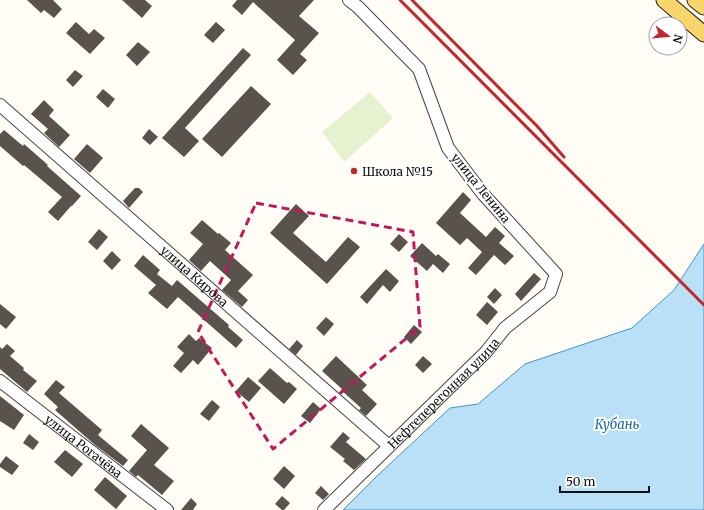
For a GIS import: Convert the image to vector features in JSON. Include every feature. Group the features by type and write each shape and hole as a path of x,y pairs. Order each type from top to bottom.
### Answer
{"main road":[{"path":"664,0 704,34"},
{"path":"695,0 704,7"}],"street":[{"name":"улица Ленина","path":"349,0 358,7 419,68 448,148 483,194 556,274"},
{"name":"улица Кирова","path":"0,105 390,446"},
{"name":"Нефтеперегонная улица","path":"324,510 486,352 505,328 550,292 556,274"},
{"name":"улица Рогачёва","path":"0,381 167,510"}],"highlighted area":[{"path":"256,203 413,232 420,327 273,449 198,332"}],"green space":[{"path":"370,92 393,118 344,162 322,132"}],"water":[{"name":"Кубань","path":"704,244 704,510 343,510 450,408 478,404 525,364 632,328 674,290"}],"building":[{"path":"27,0 53,0 62,9 54,18 44,10 41,13"},
{"path":"122,0 145,0 152,6 142,18"},
{"path":"237,0 314,0 299,16 319,33 300,54 307,60 293,75 277,60 295,40 253,2 242,15 232,6"},
{"path":"76,22 89,34 94,29 105,38 90,54 66,33"},
{"path":"216,22 225,30 213,43 204,35"},
{"path":"138,42 150,52 137,66 126,55"},
{"path":"243,48 251,55 185,128 199,141 184,157 162,138"},
{"path":"75,70 83,76 73,87 66,80"},
{"path":"251,86 271,104 222,157 202,139"},
{"path":"103,89 115,99 108,108 96,97"},
{"path":"44,100 54,110 49,116 70,135 59,147 44,133 48,129 31,114"},
{"path":"149,129 158,137 150,145 142,138"},
{"path":"4,130 23,146 24,144 81,196 58,221 48,212 62,197 0,146 0,134"},
{"path":"87,144 103,158 90,173 74,159"},
{"path":"135,188 139,188 143,192 129,208 123,201"},
{"path":"463,192 471,200 460,213 486,237 495,227 505,236 499,243 514,256 505,265 494,255 476,275 468,268 482,252 467,238 460,245 436,223"},
{"path":"296,204 309,216 293,233 326,262 348,237 360,247 327,284 270,233"},
{"path":"202,220 231,243 225,250 253,275 238,291 248,300 242,307 222,290 231,280 210,261 201,271 189,260 203,244 190,233"},
{"path":"99,229 108,237 97,250 88,242"},
{"path":"399,234 408,242 399,252 390,244"},
{"path":"422,243 436,256 438,254 450,264 443,273 433,264 427,271 410,256"},
{"path":"112,251 121,260 112,270 103,261"},
{"path":"143,255 160,270 157,274 172,286 177,280 229,325 228,327 243,340 236,348 178,297 167,309 148,293 156,285 134,266"},
{"path":"386,269 399,281 390,292 383,285 367,304 360,297"},
{"path":"534,273 541,279 521,301 515,294"},
{"path":"495,288 502,295 494,304 487,297"},
{"path":"487,302 498,312 487,325 476,315"},
{"path":"0,304 16,317 6,329 0,324"},
{"path":"326,317 334,324 324,336 316,328"},
{"path":"414,325 422,332 411,344 404,337"},
{"path":"189,334 196,341 199,338 212,348 198,365 193,360 181,373 173,366 184,353 177,347"},
{"path":"297,340 303,346 296,355 289,349"},
{"path":"7,344 15,351 10,356 24,368 23,370 37,381 27,392 0,369 0,347 2,349"},
{"path":"336,356 367,385 362,390 377,404 366,416 359,410 361,408 322,371"},
{"path":"423,356 432,364 423,373 415,365"},
{"path":"270,368 287,383 289,382 297,389 284,404 258,381"},
{"path":"248,377 261,388 249,402 236,391"},
{"path":"56,380 65,387 59,393 102,430 98,435 128,460 123,466 95,445 55,410 58,407 44,394"},
{"path":"0,396 24,415 14,430 0,421"},
{"path":"212,400 220,407 209,421 200,414"},
{"path":"313,402 321,409 310,423 301,416"},
{"path":"141,424 169,448 154,465 174,481 162,495 138,475 136,477 129,471 147,450 131,436"},
{"path":"343,432 350,438 346,442 366,459 354,470 343,461 345,459 330,447"},
{"path":"29,434 39,442 33,450 23,443"},
{"path":"65,450 83,464 72,477 54,462"},
{"path":"6,456 19,466 12,475 0,467 0,464"},
{"path":"284,466 295,476 284,489 273,479"},
{"path":"105,477 127,496 116,509 94,490"},
{"path":"321,486 329,494 323,500 315,493"},
{"path":"282,496 290,503 284,510 275,504"},
{"path":"191,498 197,504 193,510 181,510"}],"railway":[{"path":"400,0 704,305"},
{"path":"412,0 537,126 564,157"}],"place":[{"name":"Школа №15","path":"354,171"}]}
